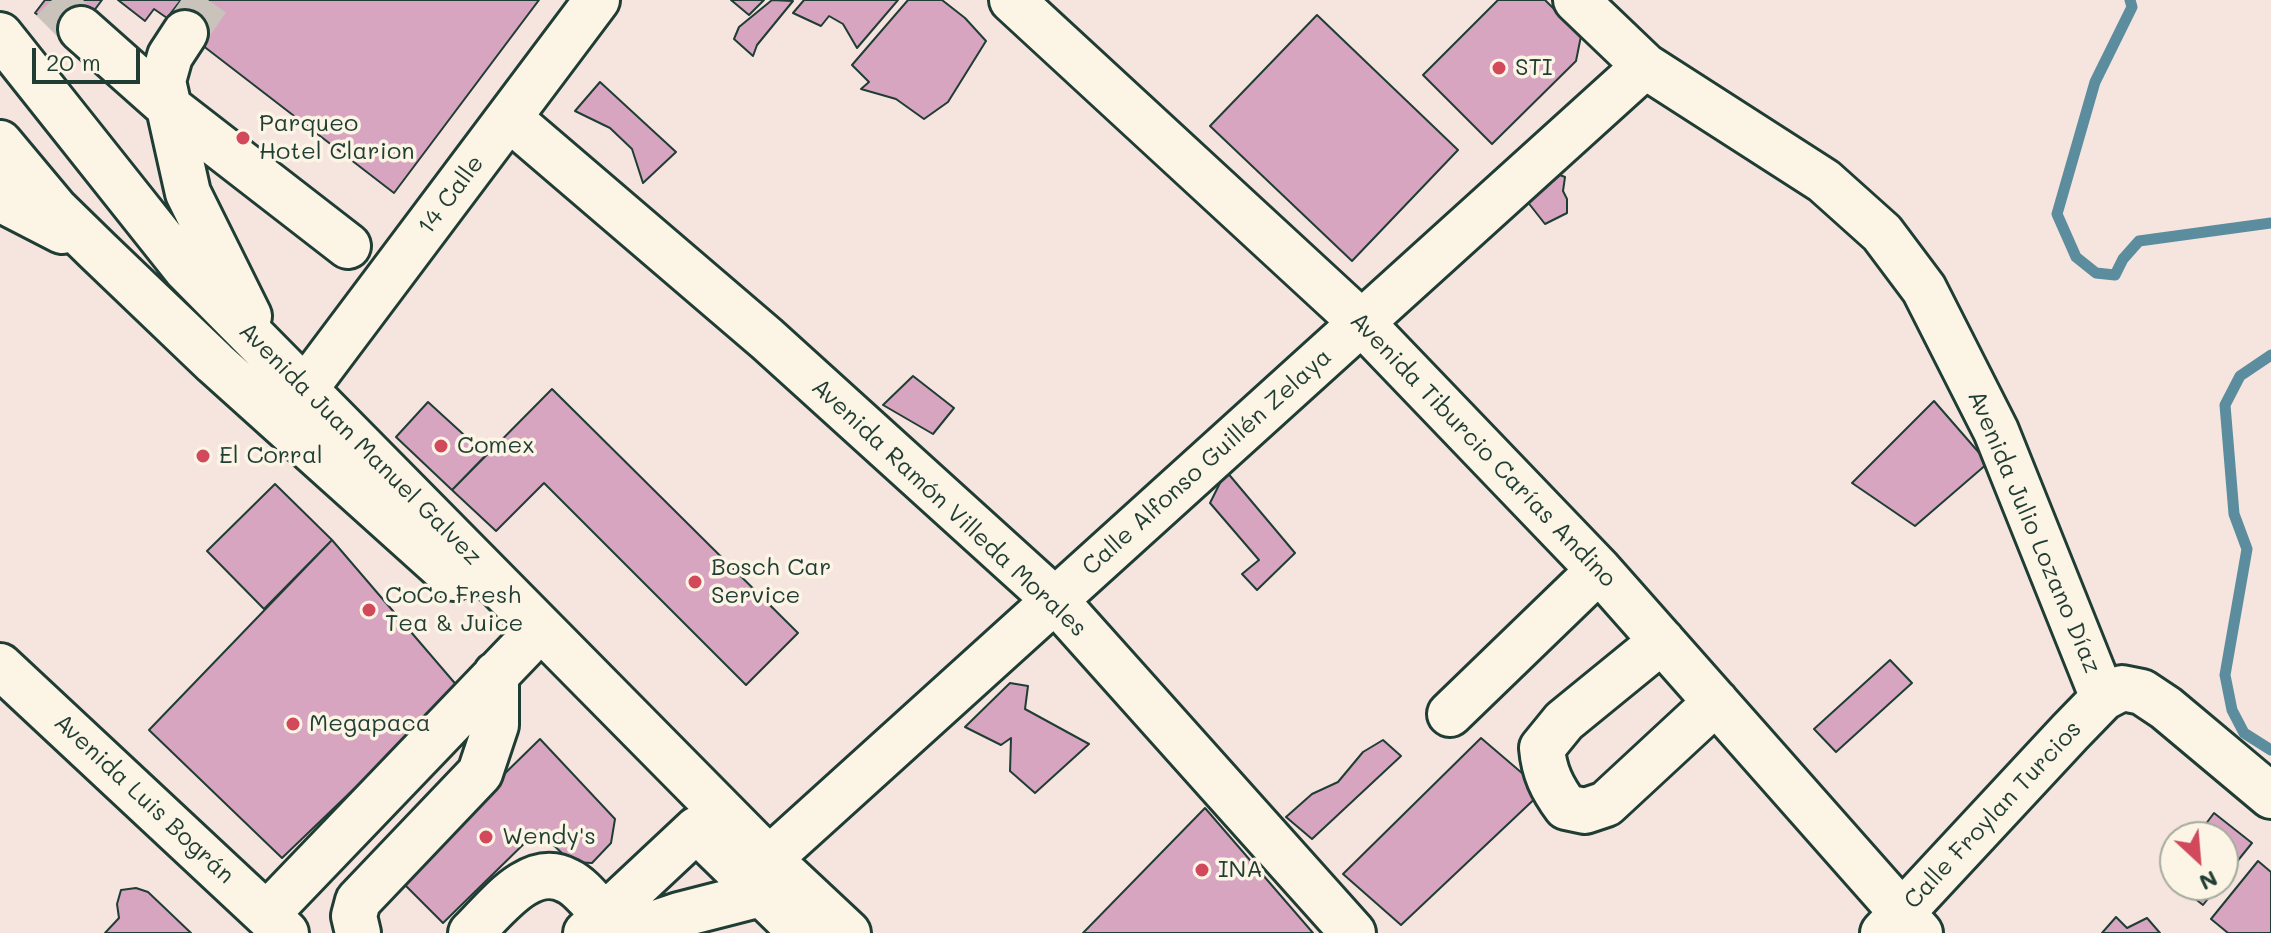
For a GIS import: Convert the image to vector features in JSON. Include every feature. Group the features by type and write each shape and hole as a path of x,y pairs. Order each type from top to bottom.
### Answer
{"street":[{"name":"14 Calle","path":"305,389 597,0"},
{"name":"Avenida Tiburcio Carías Andino","path":"1012,0 1361,322 1599,570 1716,702 1902,926"},
{"name":"Avenida Julio Lozano Díaz","path":"1576,0 1645,66 1824,181 1882,233 1924,289 1996,431 2103,698 2122,688 2142,692 2166,708 2271,796"},
{"path":"81,29 170,108 348,246"},
{"path":"185,33 170,56 163,81 188,193 257,341"},
{"name":"Avenida Juan Manuel Galvez","path":"0,35 186,269 526,611 765,877 802,933"},
{"name":"Calle Alfonso Guillén Zelaya","path":"605,927 679,915 765,877 1055,600 1645,66"},
{"path":"0,84 156,274 215,363"},
{"name":"Avenida Ramón Villeda Morales","path":"509,118 767,339 1055,600 1353,933"},
{"name":"Avenida Juan Manuel Galvez","path":"0,143 56,210 98,251 215,363 447,571 510,660 697,829 848,933"},
{"path":"0,199 98,251"},
{"path":"156,274 257,341"},
{"path":"1450,714 1599,570"},
{"path":"1662,641 1564,721 1542,748 1544,767 1553,789 1566,807 1585,811 1606,804 1716,702"},
{"path":"277,924 510,660"},
{"path":"358,933 354,916 358,901 480,773 496,725 510,660"},
{"name":"Avenida Luis Bográn","path":"0,666 277,924"},
{"name":"Calle Froylan Turcios","path":"1902,926 2103,698"},
{"path":"471,933 522,884 544,875 568,881 605,927 697,829"}],"building":[{"path":"45,0 102,0 73,39 35,13"},
{"path":"118,0 181,0 167,18 154,9 145,21"},
{"path":"181,0 539,0 394,193 167,18"},
{"path":"731,0 764,0 749,15"},
{"path":"772,0 793,1 757,45 753,56 734,39 739,27"},
{"path":"804,0 898,0 857,48 843,24 829,16 821,26 793,13"},
{"path":"908,0 942,0 965,18 986,41 948,102 924,119 896,99 861,89 869,82 852,65"},
{"name":"STI","path":"1498,0 1545,0 1581,36 1576,61 1492,144 1423,75"},
{"path":"1317,15 1458,150 1352,261 1210,126"},
{"path":"600,82 676,152 643,183 632,149 610,128 575,111"},
{"path":"1547,170 1565,177 1563,191 1567,199 1567,213 1545,224 1523,196"},
{"path":"913,376 954,408 933,434 883,405"},
{"name":"Bosch Car Service","path":"552,389 798,633 746,685 544,483 496,531 452,490"},
{"path":"1934,401 1988,463 1915,526 1852,483"},
{"name":"Comex","path":"428,402 486,455 452,490 396,437"},
{"path":"1226,471 1295,553 1257,590 1242,574 1259,560 1210,503"},
{"path":"275,484 332,540 264,609 207,551"},
{"path":"332,540 459,688 282,858 149,730"},
{"path":"1890,660 1912,683 1836,752 1814,729"},
{"path":"1010,683 1028,686 1025,709 1089,744 1035,793 1010,771 1011,738 1001,745 965,727"},
{"path":"1481,738 1543,791 1401,925 1343,874"},
{"name":"Wendy's","path":"540,739 615,819 611,843 592,863 571,862 538,830 443,923 398,878"},
{"path":"1383,740 1401,756 1312,839 1286,817 1312,794 1338,782 1363,752"},
{"name":"INA","path":"1205,808 1313,933 1083,933"},
{"path":"2214,813 2224,821 2208,821"},
{"path":"2239,833 2252,843 2239,859"},
{"path":"2258,861 2271,872 2271,933 2228,933 2211,919 2226,901 2239,901 2239,884"},
{"path":"136,888 148,892 191,933 105,933 119,918 117,904 121,890"},
{"path":"2116,917 2127,928 2147,918 2160,933 2102,933"}],"waterway":[{"path":"2130,0 2132,7 2095,82 2057,214 2076,257 2096,273 2115,275 2123,259 2139,241 2271,223"},
{"path":"2271,355 2240,376 2225,405 2234,514 2247,549 2225,675 2232,710 2244,733 2271,750"}],"tunnel":[{"path":"52,0 81,29"},
{"path":"185,33 208,0"}],"place":[{"name":"STI","path":"1499,68"},
{"name":"Parqueo Hotel Clarion","path":"243,138"},
{"name":"Comex","path":"441,446"},
{"name":"El Corral","path":"203,456"},
{"name":"Bosch Car Service","path":"695,582"},
{"name":"CoCo Fresh Tea & Juice","path":"369,610"},
{"name":"Megapaca","path":"293,724"},
{"name":"Wendy's","path":"486,837"},
{"name":"INA","path":"1202,870"}]}
